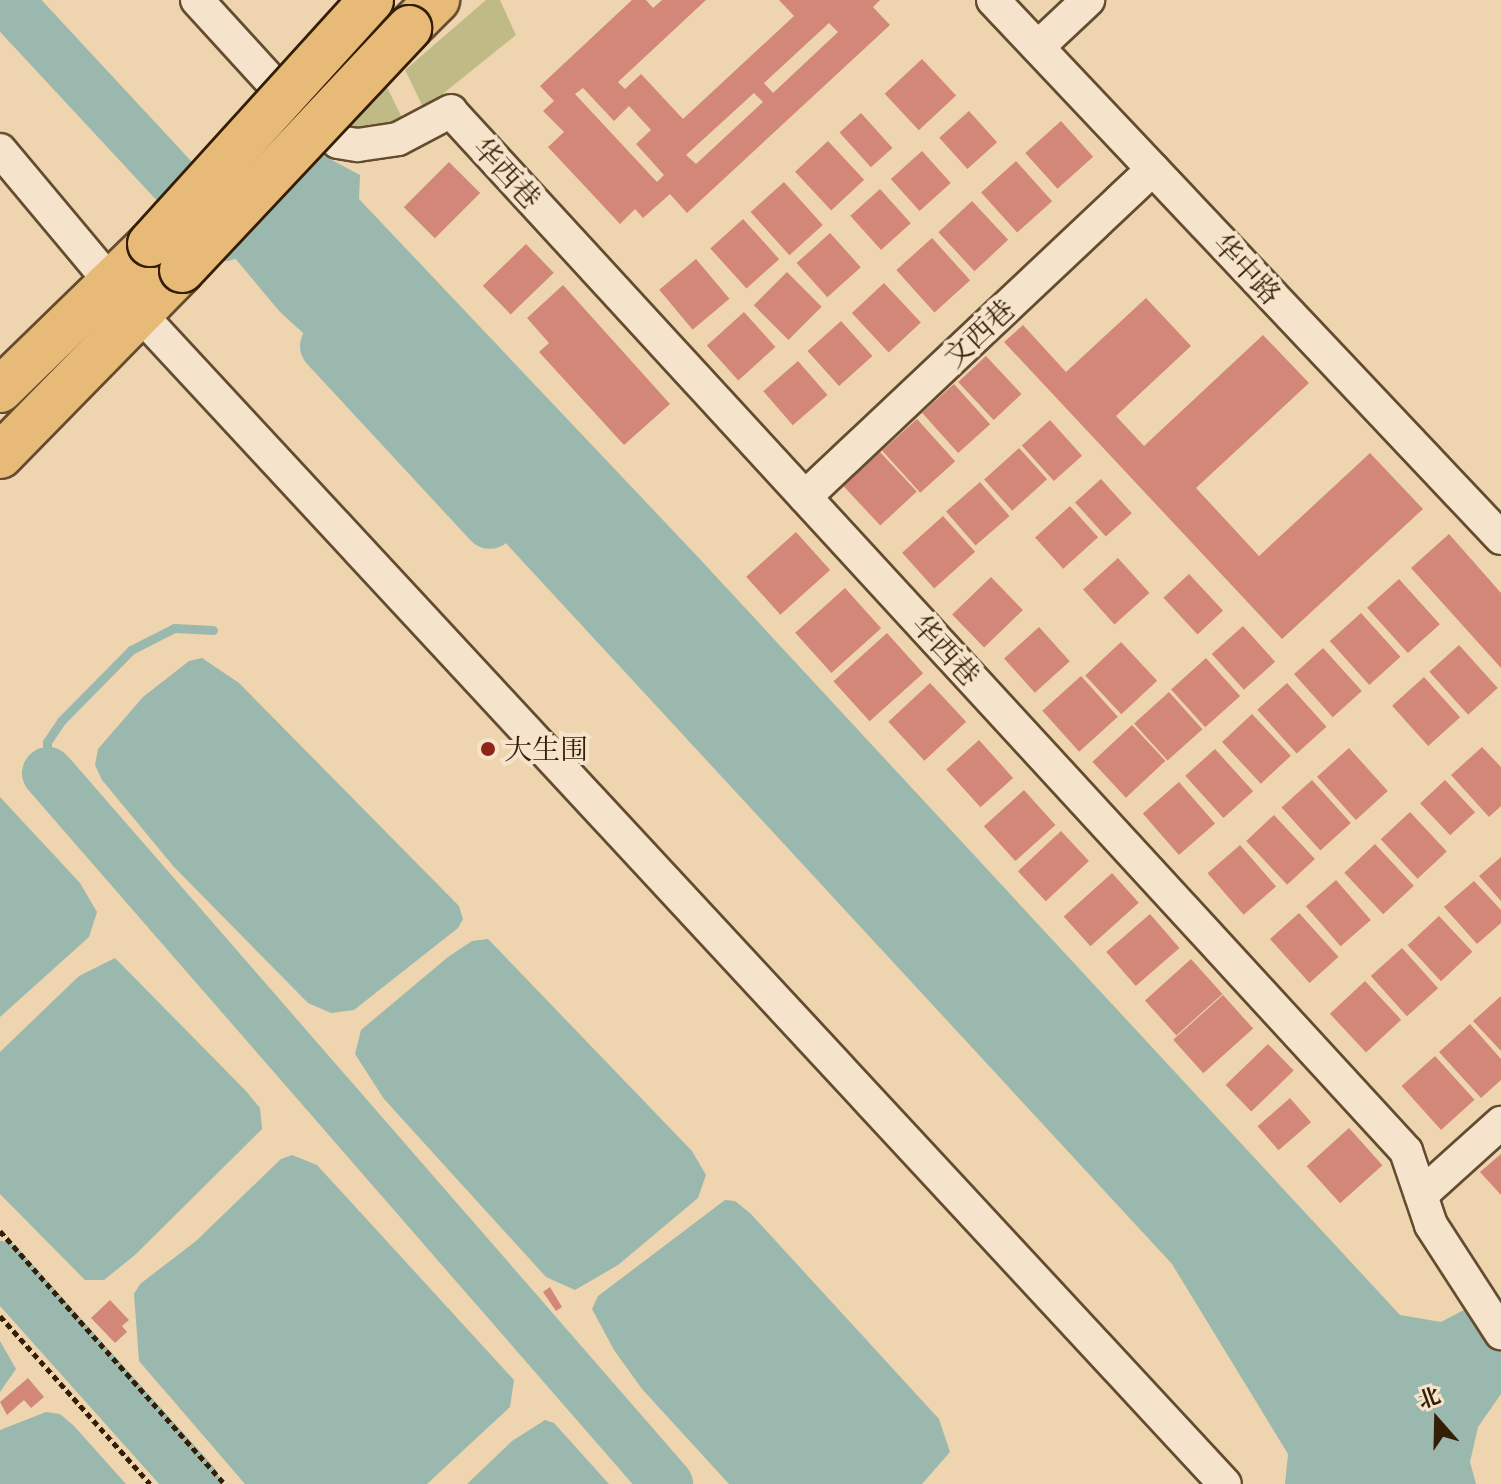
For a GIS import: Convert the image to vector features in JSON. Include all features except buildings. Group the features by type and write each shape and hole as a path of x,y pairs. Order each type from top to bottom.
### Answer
{"highway":[{"path":"166,257 371,0"},
{"path":"0,456 126,300 166,257 423,14"},
{"path":"0,390 126,300"}],"street":[{"name":"华西巷","path":"197,0 302,115 338,142 358,145 398,139 452,113 1406,1151 1431,1225 1501,1333"},
{"name":"华中路","path":"993,0 1501,538"},
{"path":"1038,47 1088,0"},
{"path":"0,150 126,300 1204,1470 1225,1484"},
{"name":"文西巷","path":"805,497 1153,169"},
{"path":"1421,1195 1501,1123"}],"path":[{"path":"0,1231 225,1484"},
{"path":"0,1316 150,1484"}],"shaded area":[{"path":"486,0 500,0 516,35 424,109 405,70"},
{"path":"385,83 405,124 388,131 334,127"}],"water":[{"path":"296,141 360,175 359,199 697,556 1400,1315 1441,1322 1475,1304 1501,1340 1501,1394 1478,1427 1470,1462 1476,1484 1285,1484 1288,1454 1172,1264 442,474 437,455 280,312 213,232"},
{"path":"202,658 239,683 459,906 463,919 458,928 354,1010 331,1013 308,1003 174,867 102,780 95,765 98,749 143,697 189,661"},
{"path":"0,797 80,883 97,912 89,937 0,1017"},
{"path":"488,939 692,1151 706,1175 698,1198 618,1265 575,1290 546,1277 384,1099 355,1054 361,1030 448,957 472,941"},
{"path":"115,958 246,1091 260,1108 262,1129 135,1255 104,1280 85,1280 0,1194 0,1052 79,976"},
{"path":"292,1155 317,1165 514,1380 510,1407 427,1484 245,1484 139,1361 134,1294 140,1284 196,1241 281,1159"},
{"path":"725,1200 735,1201 751,1214 939,1419 950,1452 922,1484 729,1484 642,1389 614,1350 592,1309 598,1296"},
{"path":"0,1341 16,1369 0,1392"},
{"path":"46,1412 60,1414 74,1426 126,1484 0,1484 0,1430"},
{"path":"545,1420 554,1423 609,1484 467,1484 512,1441"}],"waterway":[{"path":"6,0 224,235"},
{"path":"326,346 490,523"},
{"path":"48,773 47,742 61,721 131,650 174,628 213,630"},
{"path":"48,773 667,1484"},
{"path":"0,1267 194,1484"}],"place":[{"name":"大生围","path":"488,749"}]}
